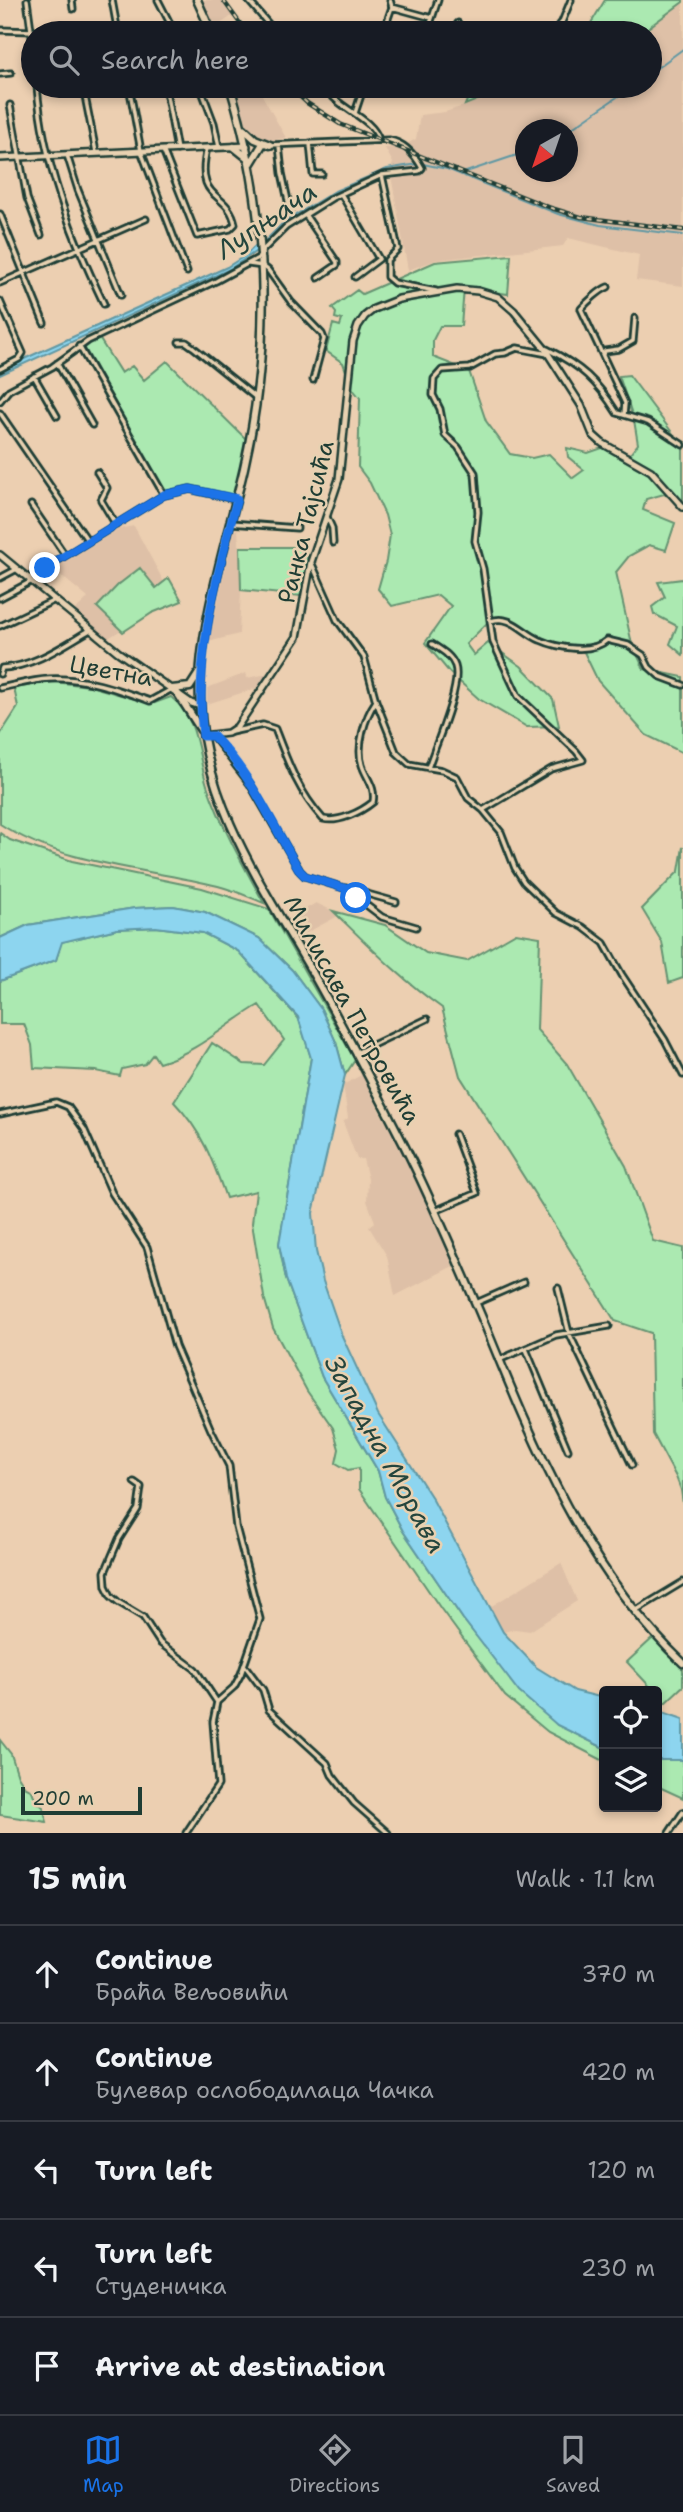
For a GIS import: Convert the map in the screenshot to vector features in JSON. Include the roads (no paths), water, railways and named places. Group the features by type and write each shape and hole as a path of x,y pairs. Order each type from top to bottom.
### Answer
{"main road":[{"path":"197,0 207,21"},
{"path":"203,734 200,706 208,622 257,398 261,348 261,240 251,162 234,98"},
{"path":"243,130 270,145"},
{"path":"243,130 236,147 251,162"},
{"path":"251,162 262,145"},
{"path":"202,665 197,679 190,687 175,692 203,734"},
{"name":"Милисава Петровића","path":"203,734 216,791 239,844 356,1053 435,1211 562,1500 601,1565 635,1611 683,1663"}],"street":[{"path":"27,0 30,21"},
{"path":"72,0 74,9"},
{"path":"112,0 116,21"},
{"path":"158,0 169,21"},
{"path":"248,0 266,21"},
{"path":"387,21 392,7 390,0"},
{"path":"431,21 438,0"},
{"path":"562,21 571,0"},
{"path":"392,7 432,18"},
{"path":"0,30 21,31"},
{"path":"0,74 11,72"},
{"path":"39,98 48,156 63,207 104,304"},
{"path":"85,98 96,153"},
{"path":"131,98 141,151 187,272"},
{"path":"167,98 177,150"},
{"path":"205,98 214,123 219,148"},
{"path":"334,98 376,132 379,139"},
{"path":"355,113 361,98"},
{"path":"10,105 28,203 41,235"},
{"path":"0,158 379,139 399,142 410,150 422,166 419,171 382,175 341,194 286,227 248,264 79,346 57,363 9,390 0,401"},
{"path":"310,143 313,174 322,174"},
{"path":"279,145 290,210"},
{"path":"163,150 197,236 232,228 235,223 232,214 206,185 203,167 207,148"},
{"path":"67,155 78,190 121,295"},
{"path":"382,175 398,249 387,260 387,277 394,283 436,291"},
{"path":"341,194 379,260 355,277"},
{"path":"0,214 44,323"},
{"path":"306,215 337,262 337,265 318,278"},
{"path":"0,284 146,219"},
{"path":"248,264 263,266 296,308 322,334 324,339 313,380"},
{"path":"608,287 581,309 625,404 624,415 657,426 683,445"},
{"name":"Ранка Тајсића","path":"231,732 297,637 311,562 340,479 352,350 358,326 369,313 388,303 436,291 478,291 498,297 521,318 547,351 581,405 593,435 651,471 683,507"},
{"path":"0,301 23,355 0,369"},
{"path":"603,354 633,341 635,318"},
{"path":"179,342 186,342 193,347 257,398"},
{"path":"79,346 164,495"},
{"name":"Ранка Тајсића","path":"491,621 483,569 475,541 478,512 475,473 458,447 445,435 442,416 433,395 434,379 442,370 470,369 495,354 525,348 547,351 582,370 608,396 617,413 624,415"},
{"path":"57,363 92,425"},
{"path":"34,376 57,416"},
{"path":"0,413 88,541"},
{"path":"97,472 107,488 101,500 116,525"},
{"path":"0,598 164,495 190,489 237,499"},
{"path":"31,505 65,555"},
{"path":"327,516 332,528 333,543"},
{"path":"231,523 297,528"},
{"path":"0,555 126,658 200,706"},
{"path":"311,562 337,620 364,657 376,701 391,742 400,757 409,764 442,770 457,778 468,798 483,810 501,832 515,868 524,882 556,913 583,927 604,943 621,975 665,1040 683,1075"},
{"path":"0,578 17,569"},
{"path":"0,626 55,600"},
{"path":"483,810 534,777 583,760 518,696 493,642 491,621 495,619 510,622 540,641 567,647 588,648 600,646 607,640 616,640 643,655 649,667 659,676 683,685"},
{"path":"0,674 2,668 12,668 41,657 90,630"},
{"path":"428,768 447,718 457,675 455,665 448,654 432,644"},
{"name":"Цветна","path":"0,688 39,680 65,679 96,683 150,701 175,692"},
{"path":"203,734 213,736 263,726 275,729 288,765 316,811 325,820 341,819 373,802 374,793 363,768 360,748 369,713 376,701"},
{"path":"213,736 250,784 305,876 396,902"},
{"path":"344,888 382,917 416,927"},
{"path":"356,1053 427,1018"},
{"path":"0,1114 56,1102 68,1107 84,1129 112,1193 146,1247 175,1346 229,1466 236,1527 260,1619 245,1667 234,1687 217,1702 213,1722 218,1785 186,1833"},
{"path":"435,1211 477,1194 478,1190 455,1134"},
{"path":"476,1303 524,1282"},
{"path":"558,1288 569,1334 632,1465"},
{"path":"499,1360 555,1335 609,1326"},
{"path":"526,1349 568,1450"},
{"path":"134,1482 141,1487 142,1492 138,1509 119,1539 105,1572 106,1586 118,1602 143,1617 160,1643 195,1669 217,1702"},
{"path":"635,1611 682,1582"},
{"path":"245,1667 263,1690 269,1710 327,1763 332,1775 354,1803 388,1833"},
{"path":"669,1833 683,1812"}],"water":[{"path":"257,244 258,250 230,269 0,375 0,371 24,359 227,267"},
{"name":"Западна Морава","path":"173,906 205,912 259,938 292,970 321,1009 336,1042 345,1075 313,1213 316,1251 323,1281 342,1336 378,1414 432,1498 503,1632 536,1667 575,1691 599,1697 599,1746 557,1725 519,1692 463,1619 403,1531 385,1497 378,1471 322,1377 286,1279 279,1244 311,1058 298,1017 238,951 203,933 156,927 117,929 62,942 56,960 0,981 0,938 28,925 135,908"},
{"path":"662,1712 683,1719 683,1760 662,1760"}],"waterway":[{"path":"662,64 683,49"},
{"path":"578,124 616,98"},
{"path":"460,174 515,156"},
{"name":"Лупњача","path":"263,243 284,222 335,191 387,169 417,164"},
{"name":"Лупњача","path":"423,164 447,169 558,214 600,225 683,235"}],"railway":[{"path":"223,0 238,21"},
{"path":"302,98 340,124 551,208 581,217 683,230"}]}
